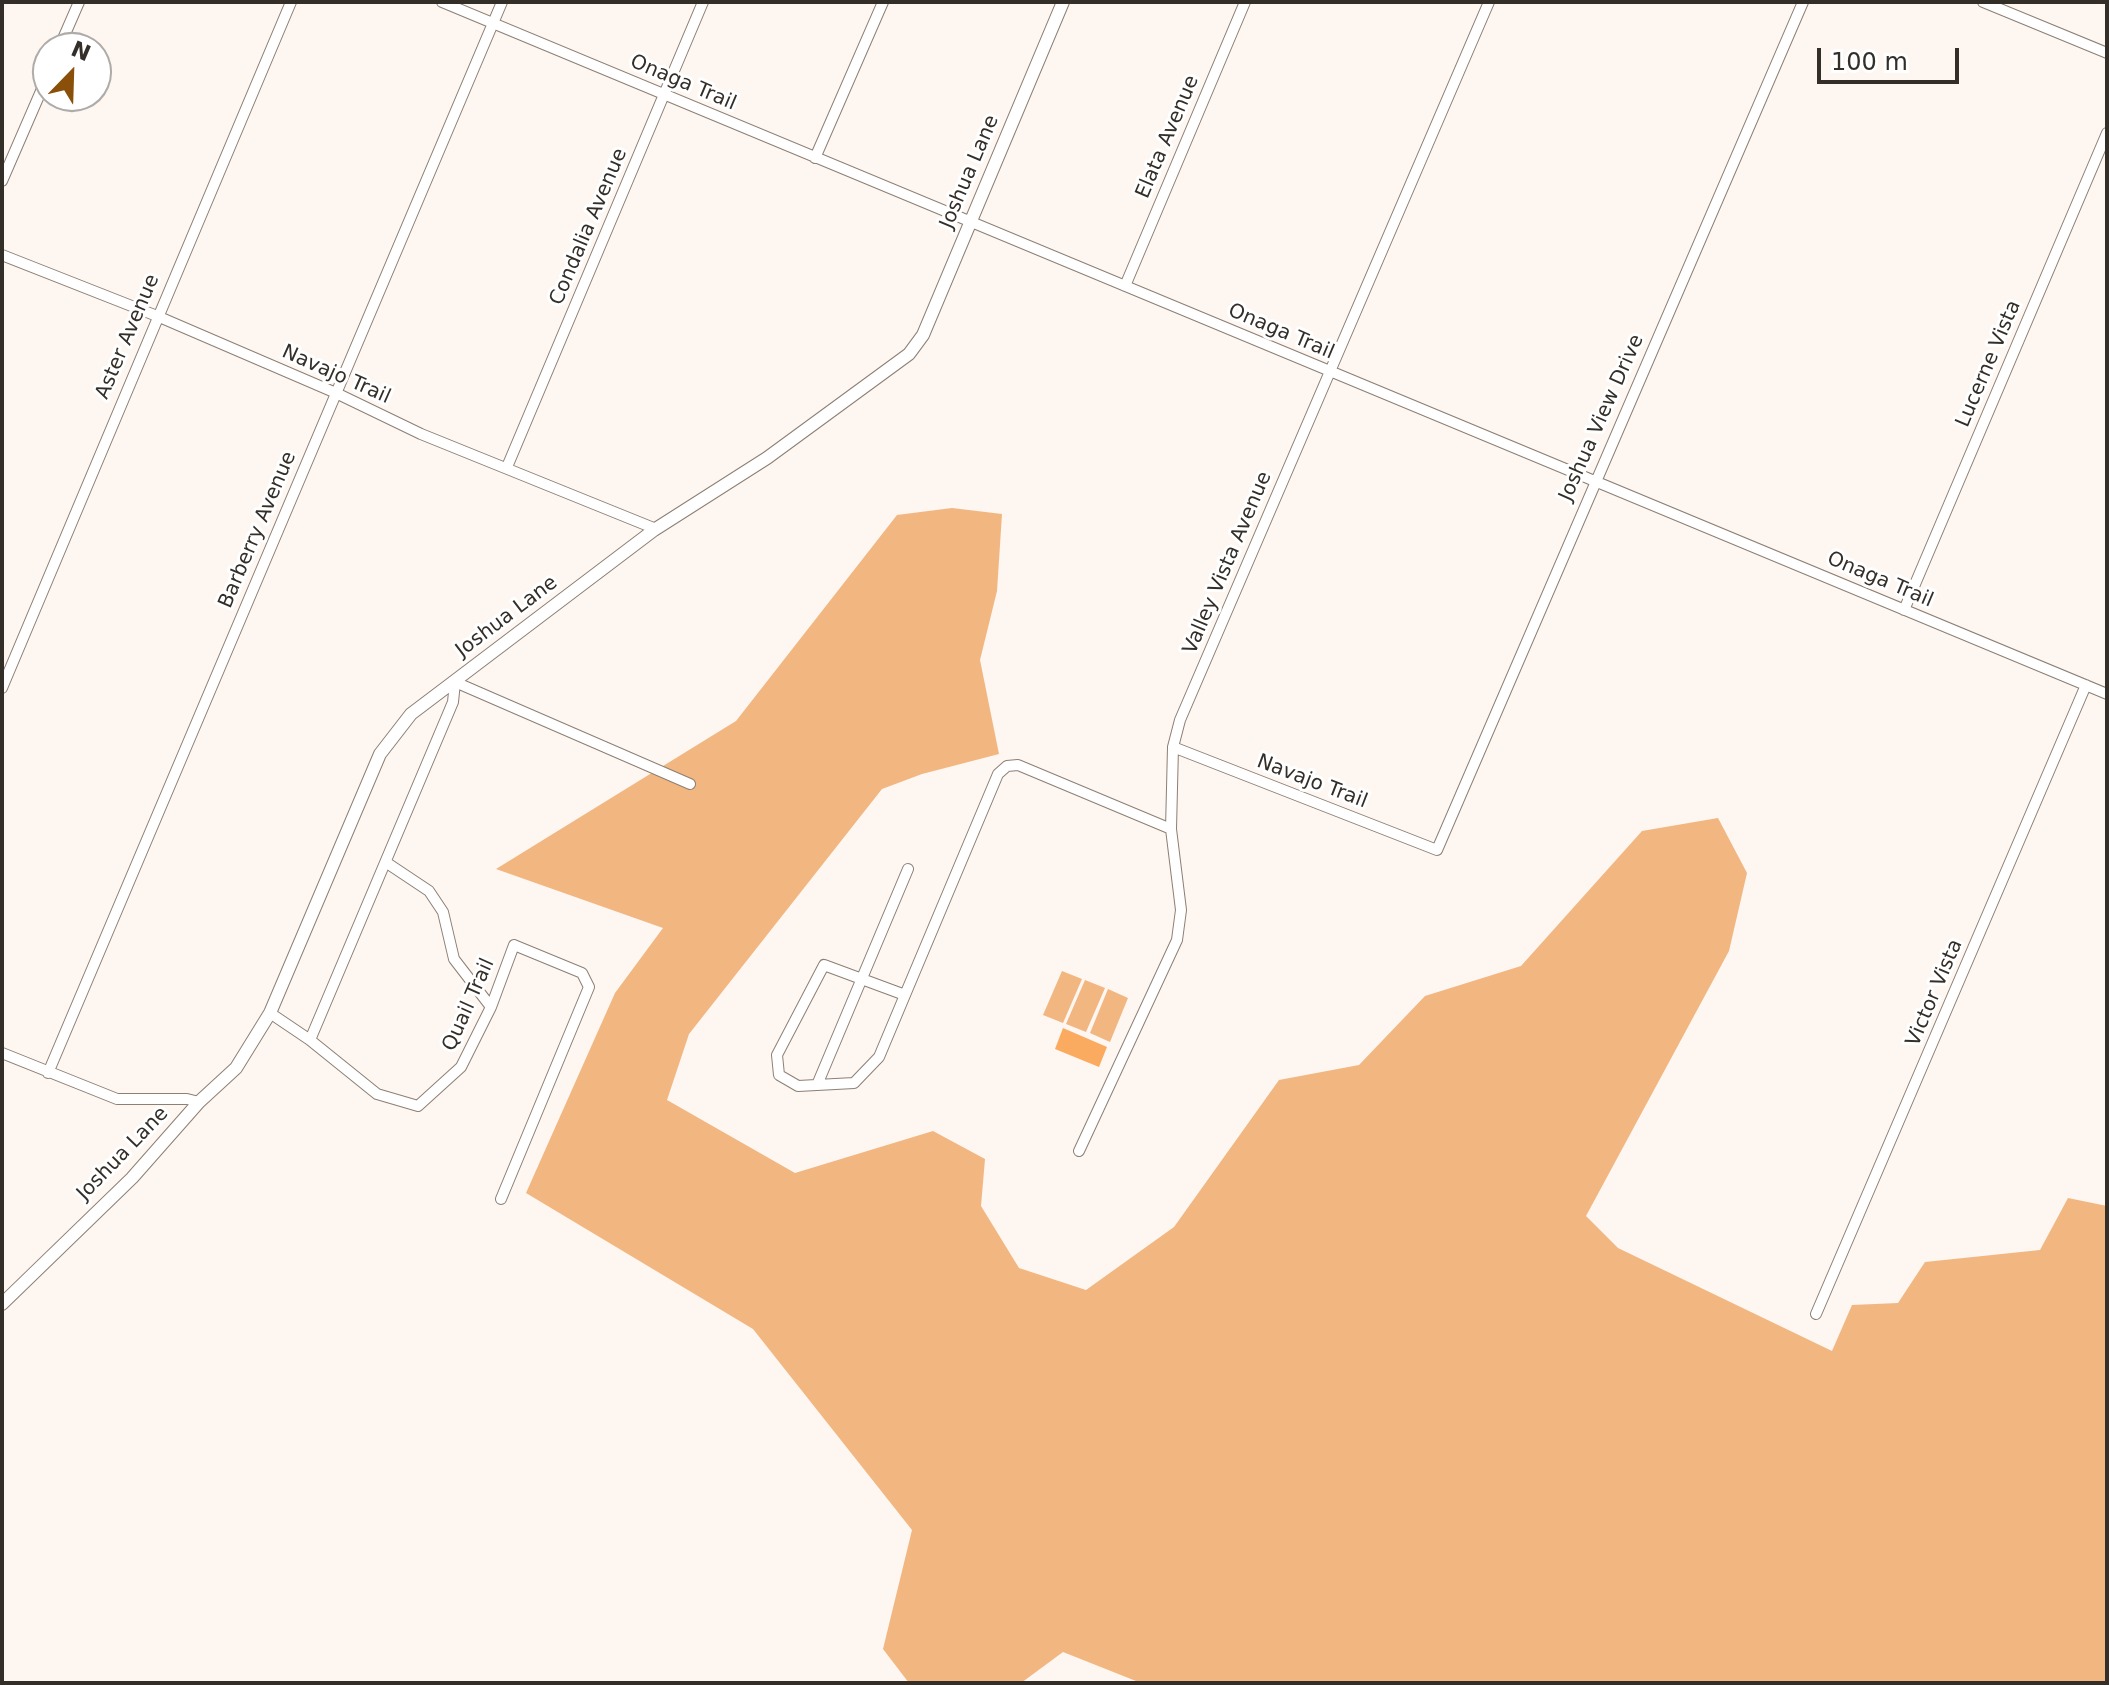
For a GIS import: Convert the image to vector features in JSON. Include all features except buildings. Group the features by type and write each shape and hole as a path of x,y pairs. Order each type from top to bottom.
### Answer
{"main road":[{"name":"Joshua Lane","path":"2,1304 132,1178 199,1102 236,1068 270,1013 380,754 411,714 656,529 767,458 909,354 923,335 1063,2"}],"street":[{"path":"66,32 79,2"},
{"name":"Aster Avenue","path":"2,688 291,2"},
{"name":"Onaga Trail","path":"442,2 2107,694"},
{"name":"Barberry Avenue","path":"48,1073 502,2"},
{"name":"Condalia Avenue","path":"507,467 703,2"},
{"path":"815,158 883,2"},
{"name":"Elata Avenue","path":"1125,286 1245,2"},
{"name":"Valley Vista Avenue","path":"1079,1151 1177,940 1181,910 1171,829 1173,747 1180,720 1489,2"},
{"name":"Joshua View Drive","path":"1437,850 1593,481 1803,2"},
{"path":"1983,2 2107,53"},
{"path":"2,181 32,112"},
{"name":"Lucerne Vista","path":"1904,610 2107,133"},
{"name":"Navajo Trail","path":"2,255 157,316 336,393 421,434 656,529"},
{"path":"270,1013 310,1040 453,702 455,682 690,784"},
{"name":"Victor Vista","path":"1816,1314 2086,685"},
{"name":"Navajo Trail","path":"1173,747 1437,850"},
{"path":"905,995 824,965 777,1055 779,1075 798,1086 854,1083 879,1057 998,774 1007,766 1018,765 1171,829"},
{"path":"387,863 429,891 443,912 454,959 491,1007"},
{"path":"817,1085 865,979 908,869"},
{"name":"Quail Trail","path":"310,1040 377,1094 418,1106 461,1067 491,1007 514,945 582,973 589,987 501,1199"},
{"path":"2,1053 117,1099 187,1099 199,1102"}],"shaded area":[{"path":"952,508 1002,514 997,591 980,660 999,754 922,774 882,789 689,1034 667,1100 795,1173 933,1131 985,1159 981,1206 1019,1268 1086,1290 1174,1227 1279,1080 1359,1065 1425,996 1521,966 1642,831 1718,818 1747,873 1729,951 1586,1216 1618,1248 1832,1351 1852,1305 1898,1303 1925,1262 2040,1250 2068,1198 2107,1206 2107,1683 1141,1683 1063,1652 1021,1683 909,1683 883,1649 912,1530 753,1329 526,1193 615,993 663,928 496,869 736,721 897,515"},
{"path":"1062,971 1082,979 1063,1023 1043,1015"},
{"path":"1085,980 1105,988 1086,1032 1066,1024"},
{"path":"1108,989 1128,998 1110,1042 1090,1033"},
{"path":"1063,1028 1107,1047 1099,1067 1055,1049"}]}
